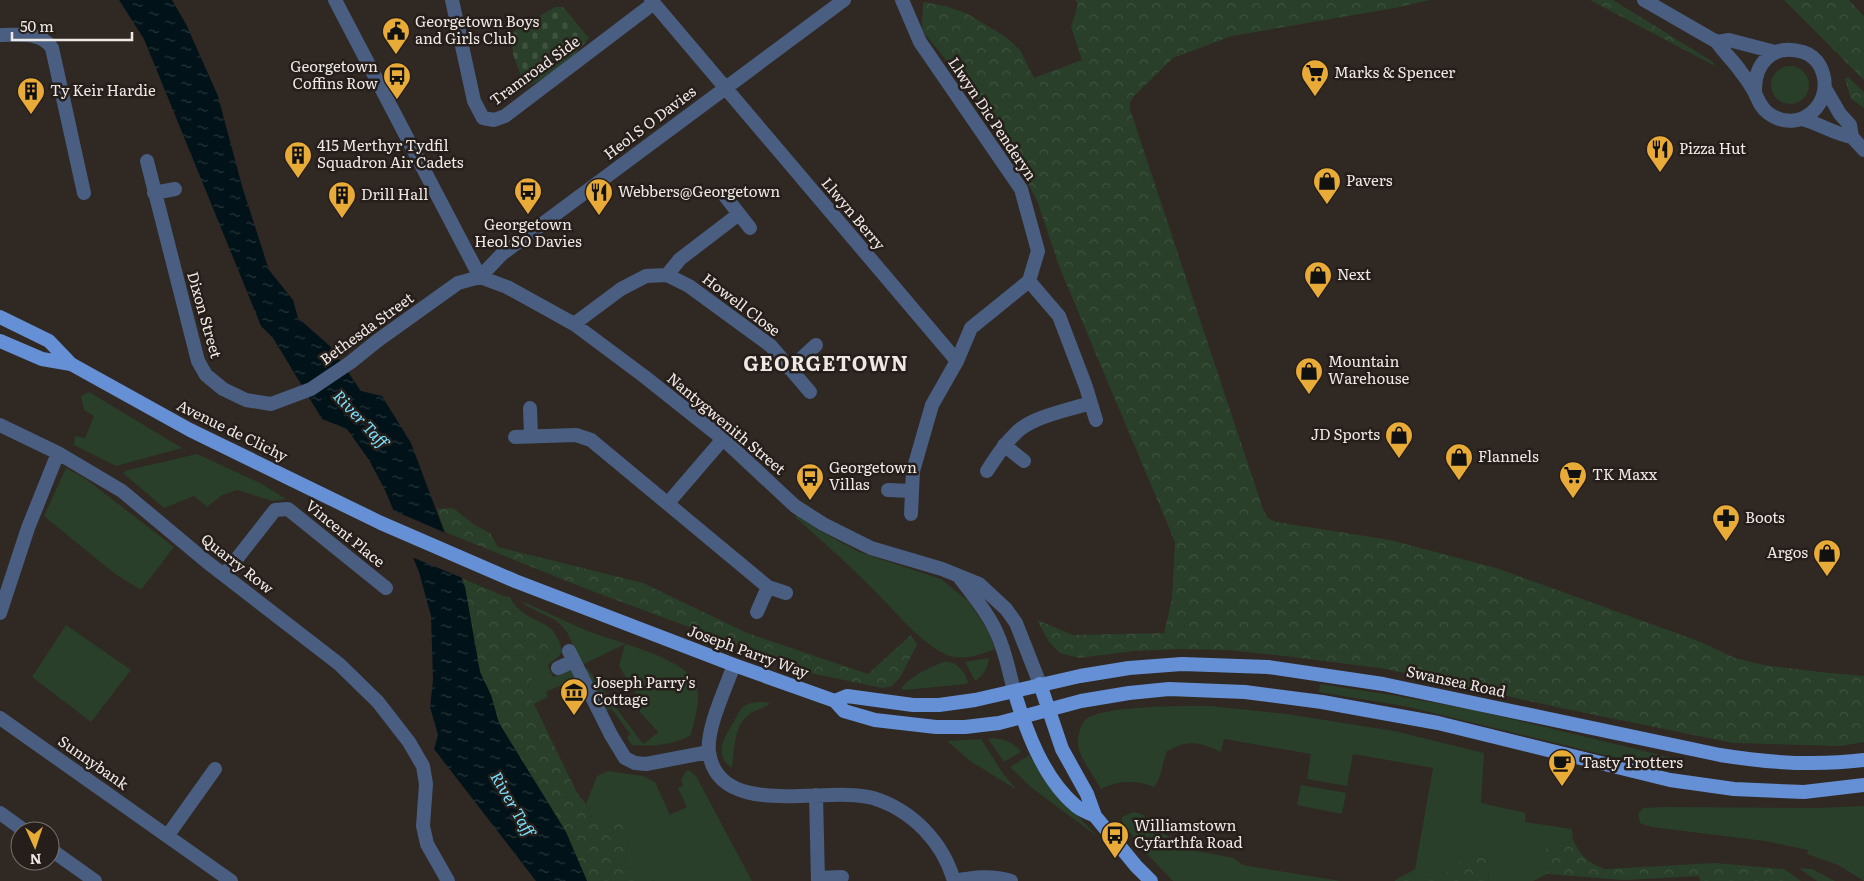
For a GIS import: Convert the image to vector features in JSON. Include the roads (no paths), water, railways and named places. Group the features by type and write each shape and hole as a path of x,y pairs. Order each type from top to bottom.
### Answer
{"main road":[{"name":"Avenue de Clichy","path":"0,317 49,341 71,364 190,430 381,523 470,561"},
{"name":"Avenue de Clichy","path":"0,341 42,359 71,364"},
{"name":"Joseph Parry Way","path":"470,561 515,581 734,665 836,700 844,711 875,720 911,725 965,727 999,723 1048,710"},
{"name":"Swansea Road","path":"836,700 847,696 912,705 940,705 975,700 1040,684 1129,668 1182,664 1268,667 1383,684 1754,761 1804,763 1864,760"},
{"path":"1040,684 1062,749 1086,794 1095,816 1136,866 1151,881"},
{"path":"1048,710 1129,693 1168,689 1245,692 1322,702 1438,723 1670,780 1734,789 1804,792 1864,785"},
{"path":"1014,691 1035,748 1058,787 1076,806 1095,816"}],"street":[{"path":"335,0 480,277"},
{"name":"Tramroad Side","path":"452,0 474,101 483,118 494,120 505,116 652,2"},
{"name":"Heol S O Davies","path":"480,277 502,254 844,0"},
{"name":"Llwyn Dic Penderyn","path":"902,0 920,42 1021,189 1038,251 1029,281"},
{"path":"1644,0 1717,42 1724,53 1740,70 1755,92 1760,105 1775,118 1785,120 1802,118 1813,112 1821,102 1826,90"},
{"name":"Llwyn Berry","path":"652,2 957,361"},
{"path":"0,35 25,35 41,38 48,42 52,48 84,193"},
{"path":"1717,42 1729,40 1776,52"},
{"path":"1755,92 1754,80 1758,68 1765,59 1776,52 1790,49 1805,52 1817,61 1824,75 1826,90 1840,114 1850,125 1852,137 1864,150"},
{"path":"1802,118 1819,123 1840,135 1852,137"},
{"name":"Dixon Street","path":"147,161 198,362 206,375 223,389 246,400 271,404"},
{"path":"154,193 175,189"},
{"path":"725,196 750,228"},
{"path":"574,324 621,289 646,276 667,275 680,259 739,214"},
{"name":"Howell Close","path":"667,275 689,286 771,346 810,392"},
{"name":"Nantygwenith Street","path":"480,277 507,287 574,324 723,439 795,506 823,524 871,548 942,569 979,584 1006,609 1016,623 1040,684"},
{"name":"Bethesda Street","path":"271,404 311,389 458,283 480,277"},
{"path":"910,514 910,492 913,471 932,405 957,361 971,328 1029,281 1059,316 1086,387 1096,420"},
{"path":"790,369 816,345"},
{"path":"987,471 1004,445 1020,429 1044,417 1090,403"},
{"path":"530,408 531,436"},
{"name":"Quarry Row","path":"0,425 58,453 122,491 224,575 339,664 378,702 409,742 423,766 426,784 423,826 427,844 448,881"},
{"path":"516,437 576,435 591,440 768,587 786,593"},
{"path":"668,503 723,439"},
{"path":"1004,445 1024,461"},
{"path":"0,613 28,528 58,453"},
{"path":"888,490 910,492"},
{"name":"Vincent Place","path":"224,575 275,510 288,509 386,588"},
{"path":"960,577 980,604 994,628 1003,650 1014,691"},
{"path":"758,612 768,587"},
{"path":"558,668 571,656 611,735 625,758 635,763 646,764 709,752"},
{"path":"734,665 712,726 709,752 718,775 726,783 746,793 851,795 872,798 902,812 925,829 950,866 954,881 978,877 997,877 1011,881"},
{"name":"Sunnybank","path":"0,718 231,881"},
{"path":"168,835 215,769"},
{"path":"816,795 818,879 842,877"},
{"path":"0,813 11,821"},
{"path":"60,856 96,881"}],"water":[{"name":"River Taff","path":"119,0 172,0 186,24 218,96 242,186 269,270 293,300 298,318 330,346 361,391 382,396 411,443 465,587 480,672 491,695 499,723 566,832 587,881 536,881 434,749 438,735 430,707 433,680 431,616 419,572 385,490 369,460 347,429 322,419 273,338 261,326 144,39"}],"place":[{"name":"Georgetown Boys and Girls Club","path":"396,55"},
{"name":"Marks & Spencer","path":"1315,97"},
{"name":"Georgetown Coffins Row","path":"397,100"},
{"name":"Ty Keir Hardie","path":"31,115"},
{"name":"Pizza Hut","path":"1660,173"},
{"name":"415 Merthyr Tydfil Squadron Air Cadets","path":"298,179"},
{"name":"Pavers","path":"1327,205"},
{"name":"Georgetown Heol SO Davies","path":"528,215"},
{"name":"Webbers@Georgetown","path":"599,216"},
{"name":"Drill Hall","path":"342,219"},
{"name":"Next","path":"1318,299"},
{"name":"Mountain Warehouse","path":"1309,395"},
{"name":"JD Sports","path":"1399,459"},
{"name":"Flannels","path":"1459,481"},
{"name":"TK Maxx","path":"1573,499"},
{"name":"Georgetown Villas","path":"810,501"},
{"name":"Boots","path":"1726,542"},
{"name":"Argos","path":"1827,577"},
{"name":"Joseph Parry's Cottage","path":"574,716"},
{"name":"Tasty Trotters","path":"1562,787"},
{"name":"Williamstown Cyfarthfa Road","path":"1115,859"}],"district":[{"name":"GEORGETOWN","path":"826,364"}]}
